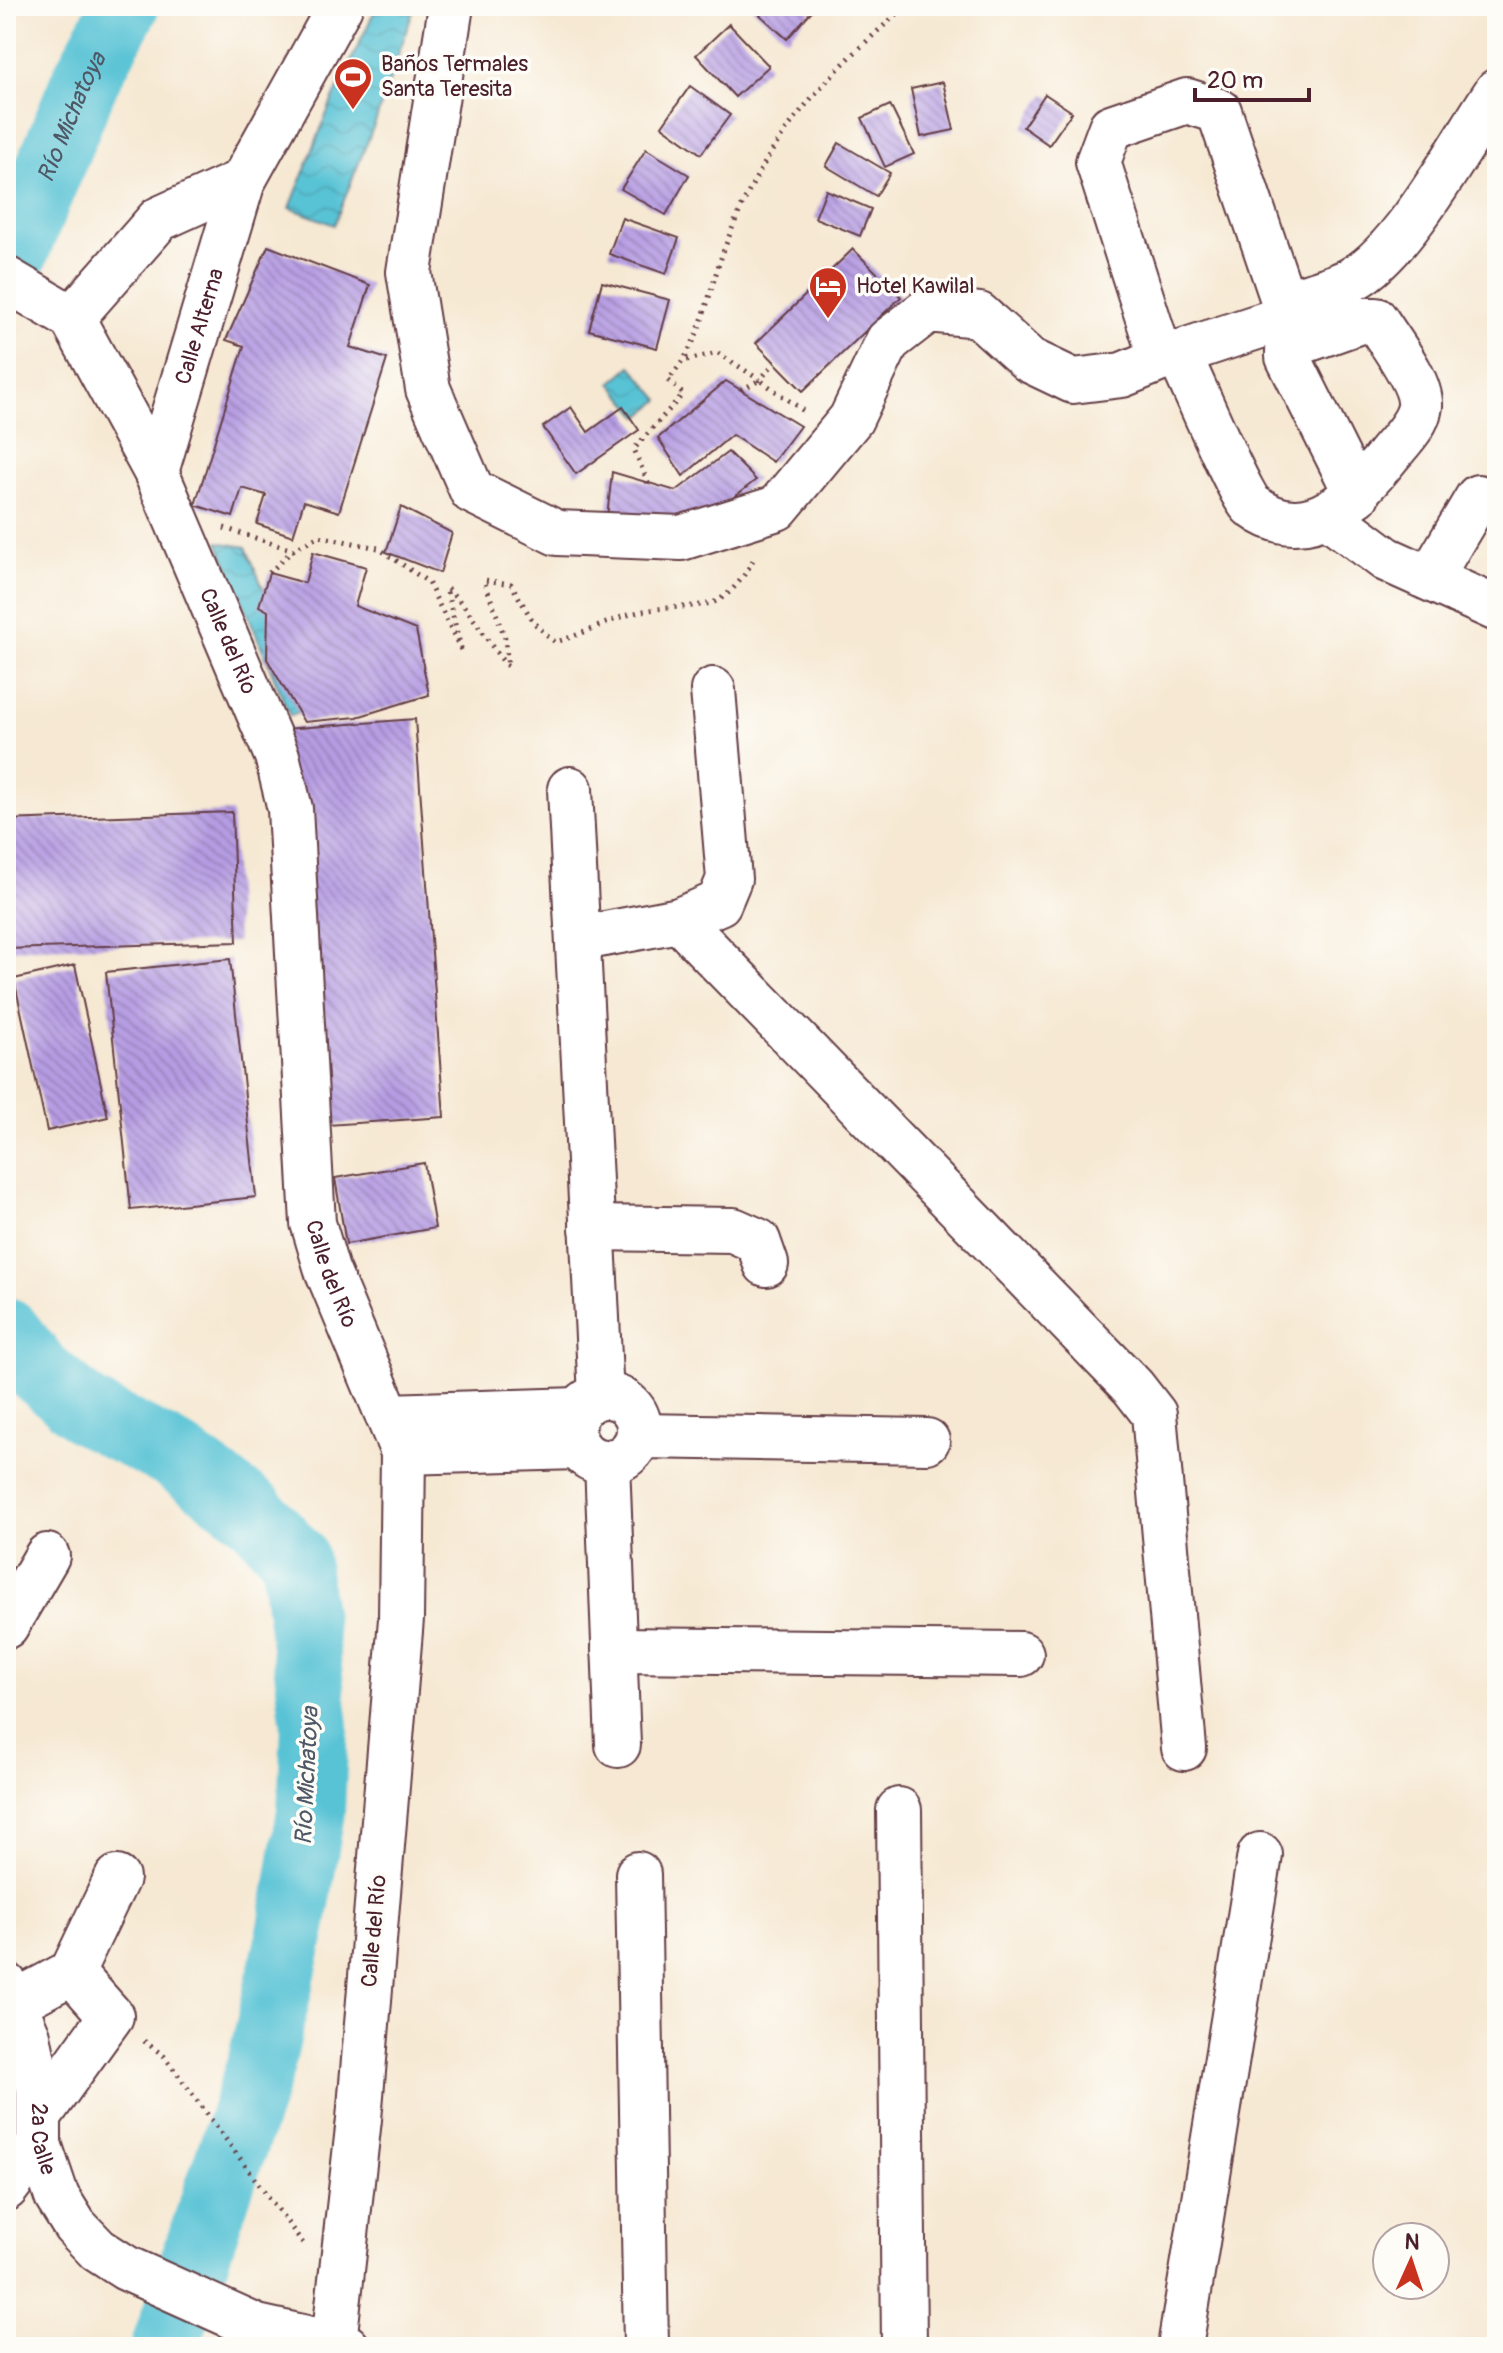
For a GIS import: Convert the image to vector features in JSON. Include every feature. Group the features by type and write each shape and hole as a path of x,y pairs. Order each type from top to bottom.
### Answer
{"street":[{"name":"Calle Alterna","path":"156,472 243,181 340,6"},
{"path":"451,6 409,272 428,389 472,491 557,533 681,538 777,508 851,419 888,341 928,310 979,315 1029,360 1073,381 1122,375 1169,356 1278,320 1284,303 1219,111 1187,101 1111,127 1098,162 1169,356 1250,505 1287,523 1342,505 1386,559 1497,609"},
{"path":"1284,303 1355,278 1378,258 1408,228 1497,91"},
{"path":"38,298 159,219 243,181"},
{"name":"Calle del Río","path":"38,298 156,472 277,756 287,796 313,1223 327,1270 395,1434 401,1619 340,2344"},
{"path":"1430,578 1478,497"},
{"path":"578,939 679,920 719,903 729,879 713,690"},
{"path":"570,789 618,1745"},
{"path":"679,920 1133,1387 1154,1414 1184,1748"},
{"path":"592,1228 733,1230 758,1241 766,1264"},
{"path":"395,1434 601,1430 927,1441"},
{"path":"6,1626 47,1556"},
{"path":"614,1650 1021,1654"},
{"path":"899,1810 904,2347"},
{"path":"1180,2347 1260,1855"},
{"path":"638,1874 646,2347"},
{"path":"10,1994 72,1972 117,1878"},
{"path":"6,2188 111,2016 72,1972"},
{"name":"2a Calle","path":"10,1994 28,2036 39,2090 39,2130 57,2197 75,2226 98,2250 126,2268 274,2336 340,2344"}],"path":[{"path":"648,483 634,449 683,394 668,380 686,361 706,312 724,248 753,182 786,126 836,67 897,14"},
{"path":"686,361 718,353 749,369 820,422 851,419"},
{"path":"741,390 760,380 775,362"},
{"path":"269,573 293,550 319,536 378,548 428,582 462,652 446,588 467,606 489,646 508,667 505,638 484,580 511,584 534,623 555,642 590,633 629,614 672,605 713,602 744,578 777,508"},
{"path":"218,526 293,550"},
{"path":"164,2056 302,2244"}],"water":[{"name":"Baños Termales Santa Teresita","path":"377,6 415,6 376,120 334,225 290,208 331,103"},
{"path":"631,366 660,400 640,417 611,383"},
{"path":"218,542 246,547 312,706 290,716"}],"building":[{"path":"750,6 816,6 787,39"},
{"path":"729,24 769,66 735,97 696,55"},
{"path":"943,82 954,130 921,137 911,89"},
{"path":"690,86 730,115 701,154 662,126"},
{"path":"1045,94 1072,112 1049,145 1023,127"},
{"path":"890,105 914,154 885,167 862,118"},
{"path":"839,143 890,173 876,196 826,166"},
{"path":"646,149 689,175 666,215 621,189"},
{"path":"826,190 871,209 860,236 815,218"},
{"path":"622,218 679,238 666,274 609,254"},
{"path":"268,246 370,285 350,347 387,359 339,512 304,501 293,536 257,524 266,495 242,488 233,517 195,505 244,346 226,340"},
{"name":"Hotel Kawilal","path":"853,249 901,297 803,391 756,343"},
{"path":"602,282 670,300 657,348 589,330"},
{"path":"726,381 800,426 773,462 732,435 683,476 658,438"},
{"path":"571,407 588,432 623,407 639,430 576,474 543,427"},
{"path":"728,452 756,480 697,526 607,517 612,472 676,491"},
{"path":"401,507 452,533 440,573 386,552"},
{"path":"313,552 366,567 355,606 416,630 429,695 357,717 304,722 267,659 268,611 259,606 269,573 305,583"},
{"path":"415,719 444,1117 313,1126 284,729"},
{"path":"232,812 237,942 6,949 6,820"},
{"path":"230,959 256,1197 131,1210 106,972"},
{"path":"75,965 108,1117 47,1131 14,979"},
{"path":"424,1163 435,1228 346,1244 335,1178"}],"waterway":[{"name":"Río Michatoya","path":"6,274 85,81 125,6"},
{"name":"Río Michatoya","path":"6,1331 37,1370 87,1412 174,1456 254,1513 294,1557 315,1726 311,1811 292,1928 261,2064 165,2347"}],"place":[{"name":"Baños Termales Santa Teresita","path":"353,111"},
{"name":"Hotel Kawilal","path":"828,320"}]}
